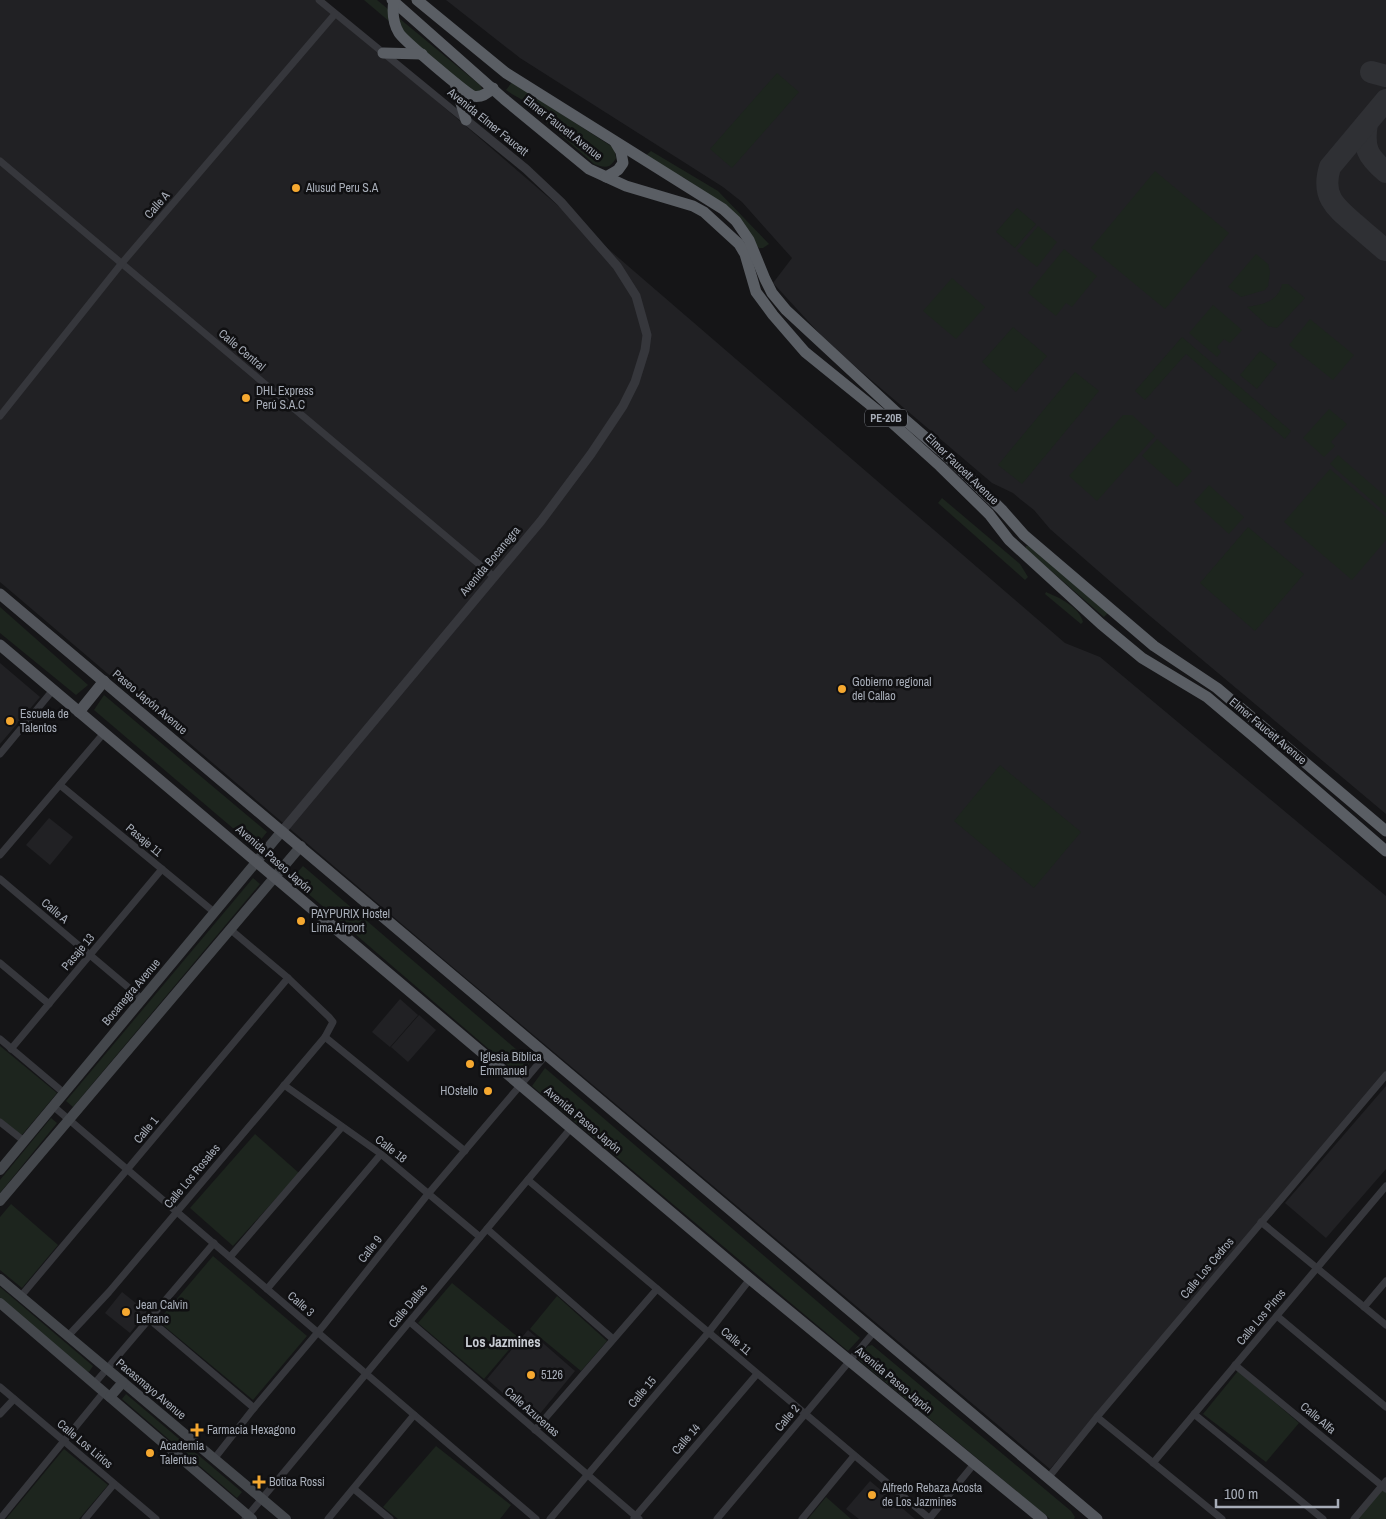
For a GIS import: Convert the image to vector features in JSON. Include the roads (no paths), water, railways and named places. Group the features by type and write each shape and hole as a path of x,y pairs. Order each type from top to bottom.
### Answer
{"highway":[{"name":"Elmer Faucett Avenue","path":"393,0 590,169 626,186 693,206 704,212 739,244 745,254 756,292 805,352 889,420 940,466 990,514 1009,540 1101,624 1142,658 1207,697 1386,852"},
{"path":"393,0 393,21 400,35 455,83 473,96 481,96 494,88"},
{"name":"Elmer Faucett Avenue","path":"417,0 506,73 723,209 736,222 749,240 772,293 786,310 896,412 948,457 1002,510 1024,535 1154,646 1217,688 1386,831"},
{"path":"383,53 422,54"},
{"path":"455,83 466,120"},
{"path":"606,177 618,170 623,163 621,152 614,141"}],"main road":[{"name":"Paseo Japón Avenue","path":"0,594 282,831"},
{"path":"0,645 104,732"},
{"path":"79,712 104,681"},
{"name":"Avenida Paseo Japón","path":"104,732 750,1279 1042,1519"},
{"name":"Avenida Paseo Japón","path":"282,831 1096,1519"},
{"name":"Bocanegra Avenue","path":"0,1170 282,831"},
{"path":"0,1201 301,846"},
{"name":"Pacasmayo Avenue","path":"0,1278 286,1519"},
{"path":"2,1308 107,1395 248,1518"},
{"path":"107,1395 122,1382"}],"street":[{"name":"Avenida Elmer Faucett","path":"319,0 526,169 561,202 617,266 626,279"},
{"name":"Calle A","path":"0,416 122,264 335,14"},
{"name":"Calle Central","path":"0,161 493,576"},
{"name":"Avenida Bocanegra","path":"282,831 493,576 541,521 591,454 623,406 635,382 646,350 647,335 636,296 626,279"},
{"path":"0,754 53,690"},
{"path":"0,855 104,732"},
{"name":"Pasaje 11","path":"60,785 214,912"},
{"name":"Pasaje 13","path":"11,1049 162,870"},
{"name":"Calle A","path":"0,879 142,999"},
{"path":"230,930 288,978"},
{"path":"0,963 49,1004"},
{"name":"Calle Los Rosales","path":"68,1336 109,1292 331,1027 333,1022 329,1017 288,978"},
{"name":"Calle 1","path":"21,1296 288,978"},
{"path":"324,1037 465,1151"},
{"path":"0,1039 64,1093"},
{"name":"Calle 9","path":"214,1459 428,1194 546,1055"},
{"name":"Calle Los Cedros","path":"1048,1478 1097,1417 1386,1075"},
{"name":"Calle 18","path":"284,1085 381,1154 480,1237"},
{"name":"Calle 3","path":"53,1106 536,1519"},
{"path":"0,1122 24,1141"},
{"path":"230,1258 342,1127"},
{"name":"Calle Dallas","path":"248,1518 571,1128"},
{"path":"267,1289 381,1154"},
{"name":"Calle 11","path":"528,1180 930,1519"},
{"name":"Calle Los Pinos","path":"1153,1463 1386,1186"},
{"path":"1261,1222 1386,1325"},
{"path":"487,1229 613,1339"},
{"path":"94,1384 214,1244"},
{"name":"Calle 15","path":"550,1519 708,1332 750,1279"},
{"path":"1364,1307 1386,1281"},
{"path":"536,1430 656,1289"},
{"path":"1277,1316 1386,1407"},
{"path":"149,1319 254,1408"},
{"name":"Calle Azucenas","path":"410,1322 588,1475 635,1518"},
{"name":"Calle 2","path":"717,1519 874,1332"},
{"name":"Calle Alfa","path":"1236,1365 1385,1485"},
{"name":"Calle 14","path":"635,1518 757,1374"},
{"name":"Calle Los Lirios","path":"0,1387 156,1519"},
{"path":"0,1519 64,1441 107,1395"},
{"path":"0,1414 14,1399"},
{"path":"1194,1414 1323,1519"},
{"path":"328,1519 414,1415"},
{"path":"1097,1417 1222,1519"},
{"path":"802,1519 854,1456"},
{"path":"930,1519 974,1464"},
{"path":"85,1519 114,1484"},
{"path":"1354,1519 1385,1485"},
{"path":"354,1489 390,1519"}],"place":[{"name":"Alusud Peru S.A","path":"296,188"},
{"name":"DHL Express Perú S.A.C","path":"246,398"},
{"name":"Gobierno regional del Callao","path":"842,689"},
{"name":"Escuela de Talentos","path":"10,721"},
{"name":"PAYPURIX Hostel Lima Airport","path":"301,921"},
{"name":"Iglesia Bíblica Emmanuel","path":"470,1064"},
{"name":"HOstello","path":"488,1091"},
{"name":"Jean Calvin Lefranc","path":"126,1312"},
{"name":"5126","path":"531,1375"},
{"name":"Farmacia Hexagono","path":"197,1430"},
{"name":"Academia Talentus","path":"150,1453"},
{"name":"Botica Rossi","path":"259,1482"},
{"name":"Alfredo Rebaza Acosta de Los Jazmines","path":"872,1495"}],"district":[{"name":"Los Jazmines","path":"503,1342"}]}
